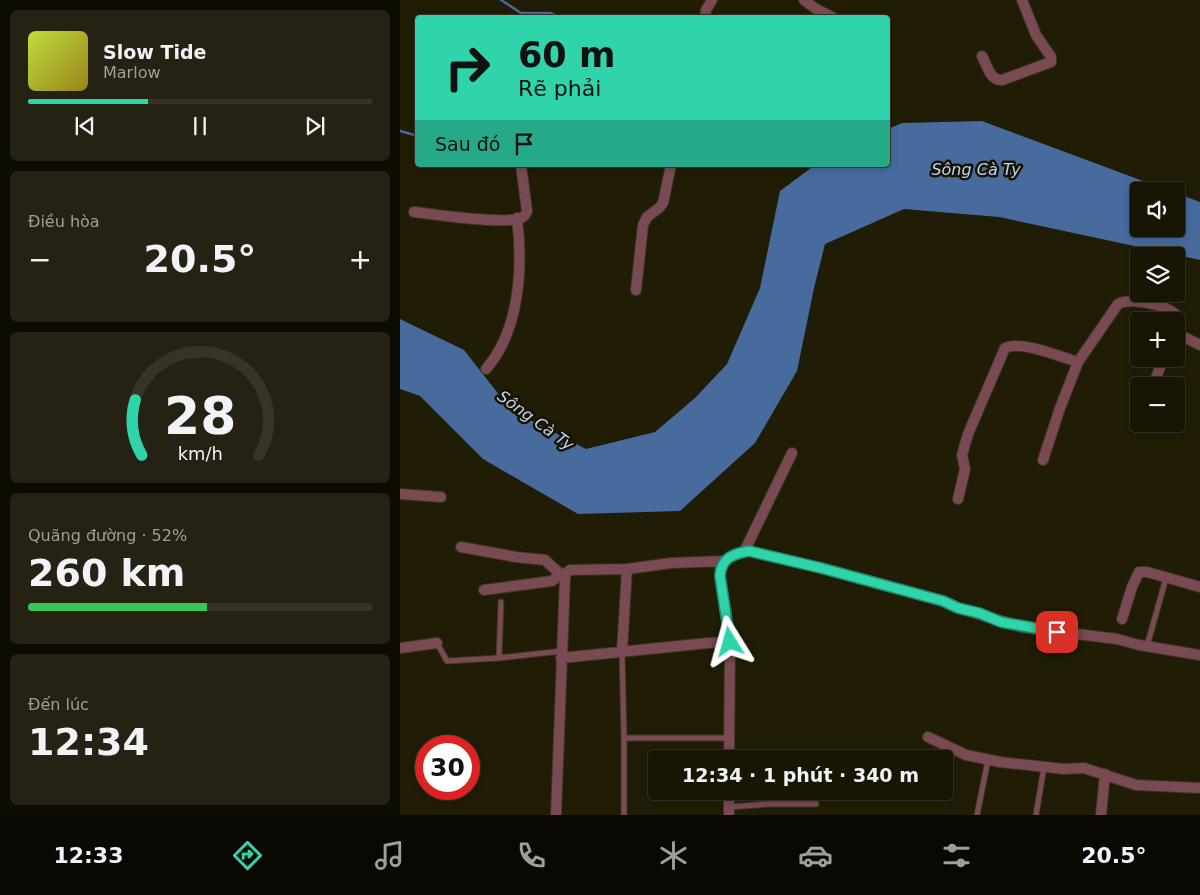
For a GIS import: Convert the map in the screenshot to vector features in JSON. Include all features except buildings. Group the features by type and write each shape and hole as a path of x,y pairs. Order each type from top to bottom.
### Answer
{"street":[{"path":"705,15 712,0"},
{"path":"804,0 828,15"},
{"path":"982,56 993,78 997,80 1002,80 1051,62 1051,57 1036,35 1022,0"},
{"path":"414,212 477,219 525,216 527,210 522,167"},
{"path":"636,290 643,225 650,213 661,206 671,167"},
{"path":"486,369 511,324 515,309 520,245 517,218"},
{"path":"1043,460 1078,362 1113,311 1121,302 1134,301 1173,312"},
{"path":"1185,338 1200,346"},
{"path":"958,499 965,469 962,455 968,434 1006,348 1011,346 1032,349 1078,362"},
{"path":"744,552 792,453"},
{"path":"400,494 441,497"},
{"path":"461,547 545,560 562,574"},
{"path":"484,590 552,581 570,570 626,569 671,563 724,561 737,553 763,553 943,601 958,608 1010,624 1041,630 1117,639 1147,646 1200,654"},
{"path":"724,561 720,576 730,642 729,750"},
{"path":"622,651 626,569"},
{"path":"1122,619 1139,572 1142,571 1200,587"},
{"path":"556,815 562,654 562,574"},
{"path":"562,654 730,642"},
{"path":"400,648 438,643"},
{"path":"928,737 961,754 988,760 1064,769 1084,768 1136,785 1200,788"},
{"path":"1101,815 1106,774"}],"lane":[{"path":"1147,646 1166,578"},
{"path":"499,658 501,602"},
{"path":"438,643 447,661 562,654"},
{"path":"622,651 624,815"},
{"path":"624,738 730,738"},
{"path":"976,815 988,760"},
{"path":"1036,815 1044,766"},
{"path":"729,811 768,804 816,804"}],"water":[{"name":"Sông Cà Ty","path":"982,121 1146,182 1130,182 1130,237 1185,237 1185,196 1200,202 1200,260 1185,257 1185,247 1139,247 999,217 904,209 825,244 797,371 755,443 680,511 578,514 483,459 420,396 400,389 400,319 464,350 511,410 586,449 655,432 695,398 727,364 760,288 780,191 812,167 890,167 890,128 902,123"}],"waterway":[{"path":"501,0 521,13 550,13 555,15"},
{"path":"400,131 415,135"}],"route":[{"path":"730,642 720,576 722,565 724,561 737,553 749,551 775,556 791,562 821,568 943,601 1001,622 1057,632"}]}
